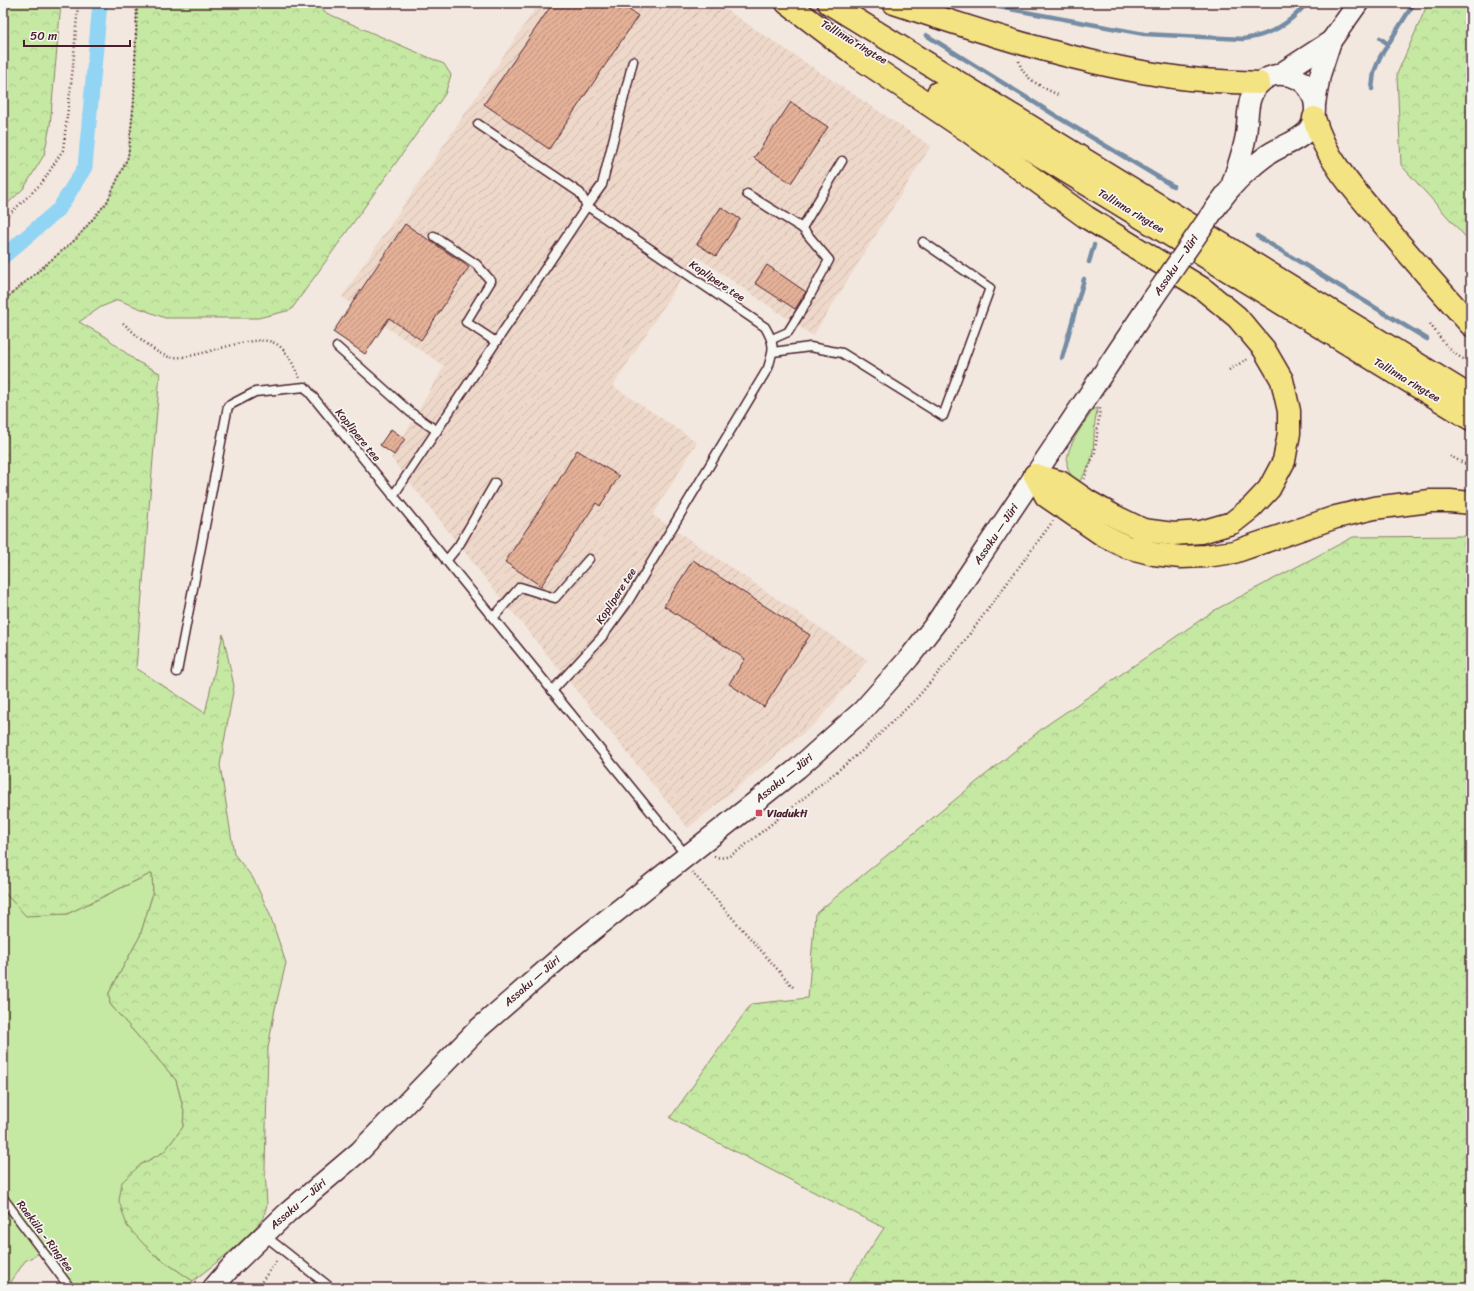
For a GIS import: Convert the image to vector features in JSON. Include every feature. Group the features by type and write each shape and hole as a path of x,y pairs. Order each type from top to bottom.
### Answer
{"highway":[{"path":"787,3 858,57 968,130 1086,217 1204,289 1237,317 1264,348 1282,380 1290,411 1289,433 1284,461 1269,489 1251,508 1232,523 1201,532 1173,534 1143,530 1089,502 1060,482 1035,475"},
{"name":"Tallinna ringtee","path":"791,3 1471,419"},
{"name":"Tallinna ringtee","path":"829,3 1471,397"},
{"path":"894,3 1020,43 1113,66 1175,77 1259,83"},
{"path":"1315,111 1318,133 1329,155 1348,182 1427,276 1471,325"},
{"path":"1035,475 1046,496 1103,535 1127,546 1154,554 1181,558 1234,552 1336,517 1374,508 1430,501 1471,503"}],"street":[{"path":"1315,111 1320,75 1331,41 1358,3"},
{"path":"1259,83 1266,78 1280,74 1331,41"},
{"path":"1280,74 1291,76 1303,82 1312,92 1315,111"},
{"name":"Assaku — Jüri","path":"1231,187 1246,135 1252,92 1259,83"},
{"name":"Assaku — Jüri","path":"214,1288 231,1267 287,1213 360,1151 478,1029 577,943 798,768 863,710 909,658 936,623 1152,300 1231,187 1266,156 1304,134 1312,124 1315,111"}],"lane":[{"path":"393,496 602,185 633,61"},
{"path":"478,124 580,193 587,206"},
{"path":"802,228 842,161"},
{"path":"747,194 802,228 829,260 806,303 788,332 772,339"},
{"name":"Koplipere tee","path":"552,692 602,637 627,603 768,368 773,352 772,339 766,326 587,206"},
{"path":"434,236 476,264 491,281 466,322 496,342"},
{"path":"773,352 810,347 842,354 943,416 990,288 923,242"},
{"path":"337,347 410,412 437,432"},
{"path":"178,672 228,406 254,392 305,387"},
{"name":"Koplipere tee","path":"305,387 552,692 688,854"},
{"path":"446,561 459,545 495,483"},
{"path":"493,618 520,587 555,598 589,558"},
{"name":"Raeküla - Ringtee","path":"3,1198 70,1288"},
{"path":"264,1235 331,1288"}],"path":[{"path":"3,220 42,183 63,150 74,67 78,3"},
{"path":"3,301 76,239 107,202 128,157 134,100 137,3"},
{"path":"1020,43 1018,55 1020,69 1032,81 1058,95"},
{"path":"124,323 154,350 169,357 186,357 248,341 263,341 277,345 289,357 305,387"},
{"path":"1430,324 1452,352 1460,358 1471,362"},
{"path":"1229,370 1264,348"},
{"path":"1450,456 1471,466"},
{"path":"1084,480 1093,458"},
{"path":"688,854 708,853 719,858 728,857 873,741 916,699 957,651 1056,518"},
{"path":"688,854 793,987"},
{"path":"257,1288 284,1251"}],"shaded area":[{"path":"539,3 716,3 931,146 813,336 696,256 613,386 697,442 653,515 868,660 818,721 688,828 484,577 391,458 444,366 342,297"}],"green space":[{"path":"3,3 61,3 50,126 44,155 24,188 3,208"},
{"path":"137,3 319,3 324,12 444,64 451,75 445,94 291,310 258,318 165,318 118,300 101,307 79,322 106,337 136,361 160,373 136,668 205,713 223,634 234,686 220,765 234,854 253,878 269,912 286,963 275,1009 268,1048 265,1169 267,1205 263,1218 255,1228 232,1250 193,1281 152,1253 127,1226 119,1201 122,1182 140,1165 164,1152 183,1127 184,1111 176,1080 110,1004 109,993 140,936 153,893 152,873 67,914 26,916 3,891 3,301 76,239 107,202 128,157 134,100"},
{"path":"1428,3 1471,3 1471,243 1401,165 1397,74"},
{"path":"1098,408 1095,421 1091,461 1079,482 1071,475 1067,466 1068,456 1076,436 1093,410"},
{"path":"1471,536 1471,1288 844,1288 884,1228 670,1118 751,1004 808,998 815,914 1044,727 1215,610 1353,537"},
{"path":"152,873 153,893 140,936 109,993 110,1004 176,1080 184,1111 183,1127 164,1152 140,1165 152,1253 193,1281 188,1288 70,1288 43,1251 25,1261 7,1288 3,1288 3,891 26,915 67,914"}],"building":[{"path":"553,3 619,3 638,16 549,149 484,104"},
{"path":"791,102 828,127 791,183 754,158"},
{"path":"721,207 740,219 716,256 697,244"},
{"path":"405,224 469,267 421,340 389,318 365,354 333,332"},
{"path":"767,265 806,292 795,309 755,283"},
{"path":"391,429 405,439 394,455 380,445"},
{"path":"577,450 619,476 600,506 596,503 541,586 505,562"},
{"path":"693,560 810,635 764,707 729,684 745,659 664,606"}],"waterway":[{"path":"3,257 59,209 85,167 100,3"},
{"path":"977,3 1144,34 1243,39 1262,35 1278,28 1293,17 1307,3"},
{"path":"1372,89 1374,72 1380,57 1414,3"},
{"path":"926,35 1061,119 1173,186"},
{"path":"1380,38 1388,44"},
{"path":"1257,236 1427,339"},
{"path":"1089,262 1094,245"},
{"path":"1062,358 1084,279"}],"place":[{"name":"Viadukti","path":"759,813"}]}
